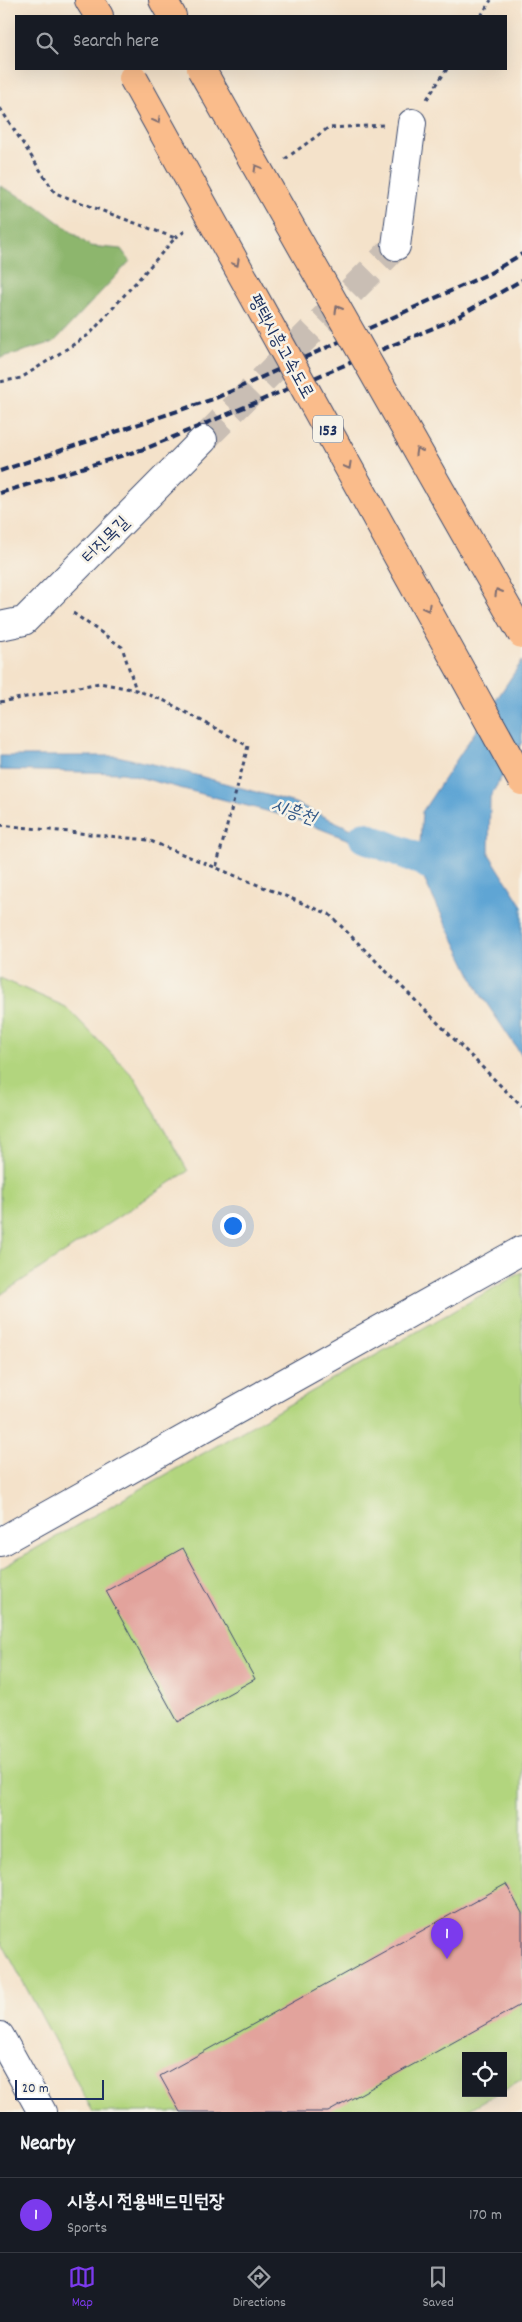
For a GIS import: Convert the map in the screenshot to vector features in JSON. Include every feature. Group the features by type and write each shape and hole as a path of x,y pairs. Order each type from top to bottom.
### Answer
{"highway":[{"path":"89,0 98,15"},
{"path":"163,0 171,15"},
{"path":"202,70 522,634"},
{"name":"평택시흥고속도로","path":"131,73 522,781"}],"street":[{"path":"396,246 412,123"},
{"name":"터진목길","path":"0,626 24,621 203,440"},
{"path":"0,1542 522,1250"},
{"path":"0,2036 42,2112"}],"path":[{"path":"482,15 491,0"},
{"path":"279,163 328,128 412,123 446,70"},
{"path":"0,108 55,193 175,238"},
{"path":"0,382 21,378 90,334 175,238 191,226"},
{"path":"48,596 122,647 136,690"},
{"path":"0,702 98,683 136,690 165,701 248,746 216,868"},
{"path":"0,825 148,840 329,914 522,1106"}],"green space":[{"path":"0,186 33,203 90,246 121,249 130,261 54,342 0,358"},
{"path":"0,978 66,1007 135,1078 188,1171 0,1295"},
{"path":"522,1272 522,2079 507,2088 507,2052 462,2052 462,2097 491,2097 464,2112 93,2112 0,1939 0,1569"}],"water":[{"path":"522,661 522,742 490,797 489,854 522,906 522,1056 481,995 418,867 293,818 123,773 0,770 0,756 117,756 178,770 295,803 419,860 422,812"}],"building":[{"path":"183,1548 255,1679 178,1722 106,1591"},
{"path":"506,1884 522,1913 522,2004 328,2112 180,2112 160,2076"}],"waterway":[{"name":"시흥천","path":"364,837 424,861 456,882"}],"tunnel":[{"path":"203,440 396,246"}],"railway":[{"path":"0,471 216,398 490,273 522,254"},
{"path":"0,493 147,448 450,321 522,280"}],"place":[{"name":"시흥시 전용배드민턴장","path":"447,1959"}]}
